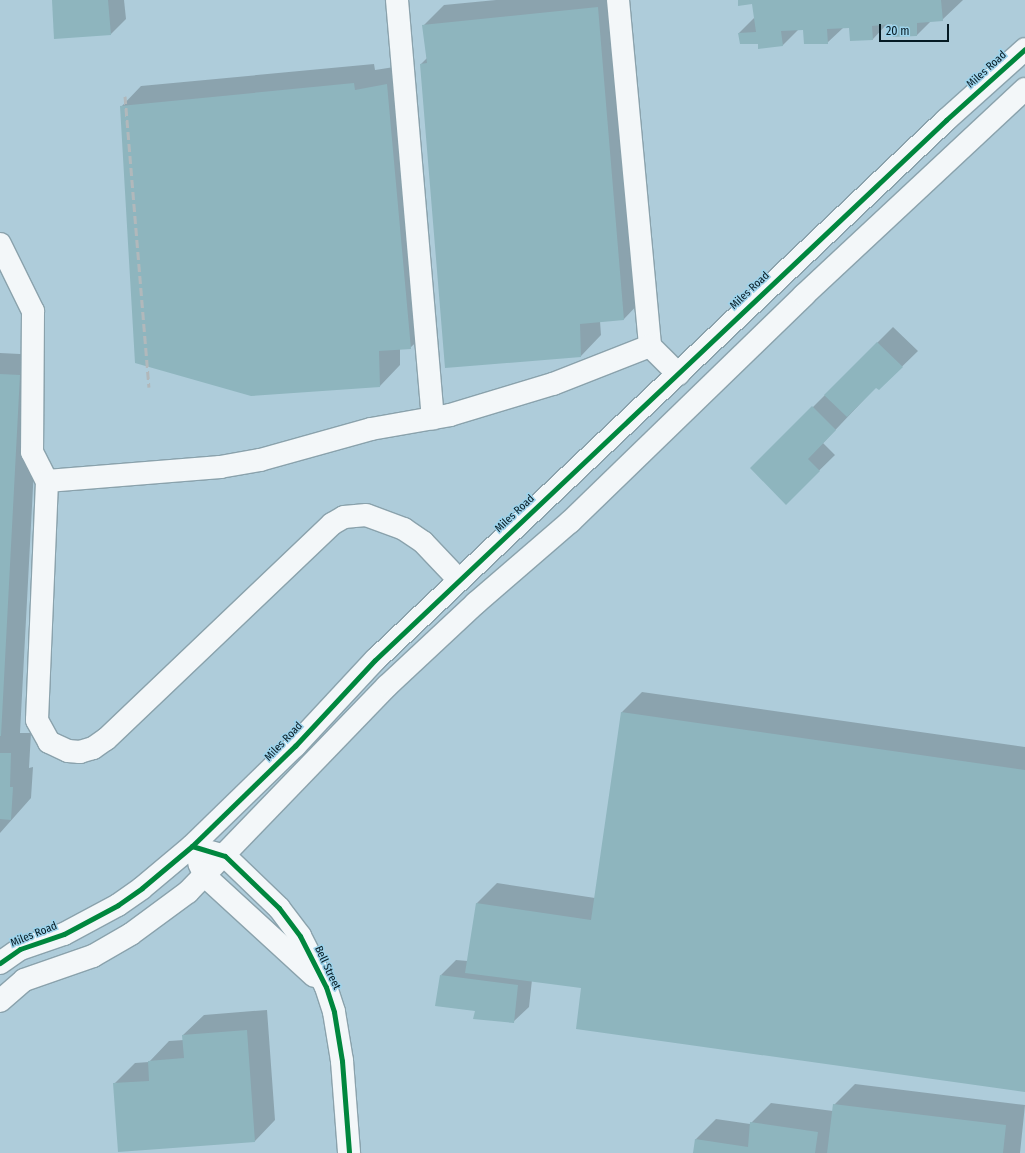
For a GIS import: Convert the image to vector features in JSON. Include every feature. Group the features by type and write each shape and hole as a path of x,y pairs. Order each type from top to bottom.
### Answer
{"street":[{"path":"397,0 433,418"},
{"path":"618,0 650,346 678,374"},
{"name":"Miles Road","path":"2,960 20,949 64,934 118,905 142,888 192,846 295,746 375,660 946,120 1025,49"},
{"path":"0,1000 24,980 93,956 131,934 188,892 225,856 387,686 476,603 570,522 804,295 1025,89"},
{"path":"0,244 33,311 32,452 47,481 37,720 49,742 68,751 80,752 93,748 106,739 332,524 344,517 366,515 404,529 422,542 459,580"},
{"path":"47,481 220,467 260,460 371,429 433,418 553,384 650,346"},
{"name":"Bell Street","path":"192,846 225,856 290,921 326,988 334,1012 342,1061 349,1153"},
{"name":"Bell Street","path":"192,846 204,876 326,988"}],"building":[{"path":"52,0 108,0 111,35 54,39"},
{"path":"738,0 941,0 943,21 917,23 917,36 893,37 892,24 872,26 873,40 850,41 849,28 827,29 828,44 804,44 803,30 781,31 783,46 758,49 758,44 740,44 738,33 756,32 752,4 738,6"},
{"path":"598,7 624,320 580,324 581,357 445,368 420,64 427,63 422,25"},
{"path":"354,83 355,90 387,84 411,349 379,351 380,387 251,396 135,363 120,106"},
{"path":"877,342 903,367 879,390 876,388 847,417 824,395"},
{"path":"0,374 20,375 1,736 0,736"},
{"path":"812,406 836,430 808,459 820,471 786,505 750,468"},
{"path":"621,712 1025,770 1025,1092 576,1029 581,988 465,973 476,903 591,920"},
{"path":"0,753 11,753 10,787 13,787 11,820 0,819"},
{"path":"440,975 518,985 514,1023 473,1019 475,1011 435,1006"},
{"path":"247,1030 255,1142 118,1152 113,1083 149,1081 148,1061 184,1058 182,1035"},
{"path":"833,1104 1006,1125 1003,1153 827,1153"},
{"path":"750,1122 818,1132 815,1153 693,1153 695,1139 748,1147"}],"railway":[{"path":"125,96 149,387"}],"cycle path":[{"path":"0,963 20,949 64,934 118,905 142,888 192,846 295,746 375,660 946,120 1025,49"},
{"path":"192,846 225,856 279,908 300,936 326,987 334,1012 342,1061 349,1153"}]}
